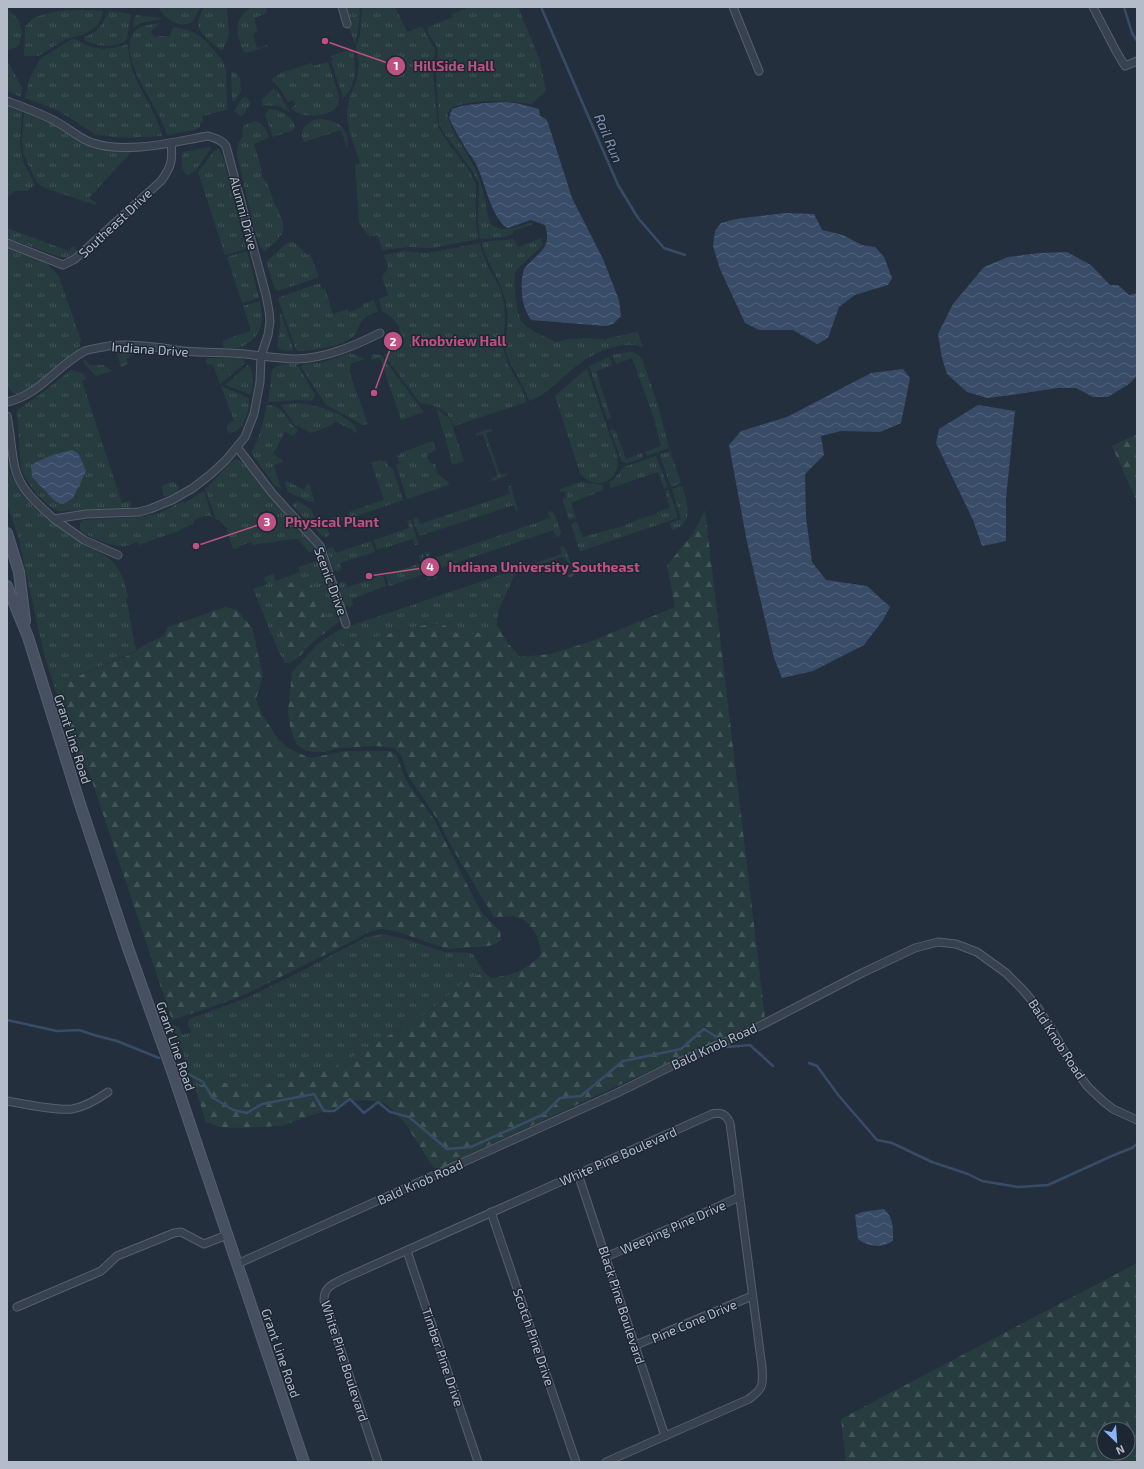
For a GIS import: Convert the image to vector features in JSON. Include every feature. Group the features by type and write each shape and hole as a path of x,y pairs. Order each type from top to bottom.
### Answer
{"main road":[{"name":"Grant Line Road","path":"7,534 18,572 28,637"},
{"name":"Grant Line Road","path":"7,586 28,637 79,801 304,1462"}],"street":[{"path":"342,7 347,24"},
{"path":"733,7 759,71"},
{"path":"1094,7 1125,66 1137,62"},
{"name":"Alumni Drive","path":"7,100 38,112 82,138 99,144 148,147 208,136 220,140 226,146 269,310 270,321 268,335 261,356 260,382 254,414 245,437 226,460 193,488 172,500 150,509 139,512 86,514 54,519"},
{"name":"Southeast Drive","path":"7,243 63,265 76,260 161,181 172,162 171,143"},
{"name":"Indiana Drive","path":"7,402 24,397 86,351 104,346 244,354 297,359 317,357 339,351 380,333"},
{"path":"7,416 15,468 18,478 30,496 54,519 71,532 84,540 118,555"},
{"name":"Scenic Drive","path":"237,447 272,493 320,546 346,624"},
{"name":"Bald Knob Road","path":"237,1264 617,1093 698,1053 752,1030 868,970 915,948 938,942 956,944 977,952 1006,973 1038,1008 1073,1067 1092,1091 1113,1109 1137,1120"},
{"path":"7,1101 71,1109 86,1105 108,1092"},
{"name":"White Pine Boulevard","path":"378,1462 324,1300 326,1289 331,1285 491,1212 718,1112 724,1114 730,1123 763,1380 762,1387 759,1392 749,1399 665,1436"},
{"name":"Black Pine Boulevard","path":"578,1174 665,1436"},
{"name":"Weeping Pine Drive","path":"606,1257 740,1197"},
{"name":"Scotch Pine Drive","path":"491,1212 576,1462"},
{"path":"17,1307 101,1271 117,1256 174,1233 181,1232 204,1244 227,1234"},
{"name":"Timber Pine Drive","path":"407,1251 478,1462"},
{"name":"Pine Cone Drive","path":"636,1346 752,1296"},
{"path":"606,1462 665,1436"}],"green space":[{"path":"158,7 201,7 192,22 182,25 168,19"},
{"path":"205,7 227,7 229,35 223,50 220,50 200,31 198,21"},
{"path":"253,7 267,7 267,13 254,18 258,31 253,34 257,48 268,46 246,53 241,47 237,32 241,17"},
{"path":"347,7 360,7 359,24 355,44 348,24"},
{"path":"362,7 395,7 407,32 422,26 435,50 433,75 438,127 469,170 476,185 476,223 479,239 432,248 409,247 383,250 377,235 370,237 359,223 355,165 360,163 349,130 347,114 349,99 357,79 359,65 356,46 360,35"},
{"path":"469,7 518,7 540,61 546,91 531,104 501,101 470,103 451,108 448,113 449,122 475,168 483,191 490,223 494,227 505,229 532,222 533,224 513,231 513,234 504,237 480,239 478,222 479,184 473,172 439,124 436,72 438,52 437,47 427,31 428,27 453,17 452,14"},
{"path":"7,8 18,19 22,33 19,45 8,50 7,48"},
{"path":"58,11 104,11 99,23 93,29 82,35 66,39 38,56 24,56 25,27 31,20 35,17"},
{"path":"109,11 131,15 127,39 117,45 112,46 95,44 84,40 84,37 93,33 100,27"},
{"path":"136,15 161,19 141,23 133,28 134,18"},
{"path":"158,23 159,25 152,30 151,33 155,37 170,36 174,27 190,31 206,41 223,61 226,70 227,110 202,116 203,122 200,123 200,127 194,130 167,135 135,71 131,59 131,37 137,29"},
{"path":"72,39 92,47 102,49 127,44 133,73 157,120 162,136 127,138 96,135 59,111 25,98 30,78 40,59"},
{"path":"352,49 355,62 355,75 351,88 343,98 331,61 333,60 331,56"},
{"path":"7,62 22,88 21,97 7,91"},
{"path":"328,62 339,96 337,106 328,113 314,116 295,112 291,108 296,105 293,100 288,102 281,90 271,79 281,73 312,63 313,66"},
{"path":"234,71 240,78 241,91 234,102 232,100 231,73"},
{"path":"273,89 278,91 291,113 278,106 262,105 262,98"},
{"path":"243,97 246,97 251,103 243,115 240,116 234,111"},
{"path":"13,106 22,110 20,144 23,161 35,185 27,191 14,191 7,198 7,107"},
{"path":"270,109 282,112 288,116 295,126 293,130 273,137 265,114"},
{"path":"24,111 44,118 85,143 141,150 141,152 131,152 89,198 96,202 96,205 45,188 36,181 23,153 22,141"},
{"path":"324,119 340,126 346,135 348,148 341,130 304,142 302,134 304,128 312,121"},
{"path":"255,121 263,125 269,138 254,144 264,181 266,180 284,226 279,237 265,251 261,248 255,232 237,155 243,127"},
{"path":"211,148 196,170 188,175 185,173 182,168 183,152"},
{"path":"218,148 224,159 246,249 225,255 198,172"},
{"path":"7,228 69,251 71,247 75,247 78,253 70,258 60,257 7,238"},
{"path":"541,238 543,245 515,273 516,298 522,322 533,331 556,342 569,339 605,339 637,332 643,347 622,345 612,347 592,355 575,367 554,386 529,401 506,351 505,343 508,317 506,304 502,289 486,256 482,242 514,239 518,247"},
{"path":"293,241 307,255 310,254 319,277 278,291 275,289 266,262 287,243"},
{"path":"479,243 488,267 500,288 504,304 505,321 503,346 508,365 521,387 527,402 454,426 449,416 441,409 420,403 384,355 397,345 400,339 400,333 399,327 395,321 382,312 379,299 388,295 382,277 388,268 384,255 403,251 426,253"},
{"path":"7,247 42,261 59,277 81,340 79,349 58,367 40,382 18,394 11,391 7,384"},
{"path":"247,251 259,298 242,303 227,257"},
{"path":"320,283 322,290 325,289 333,314 348,309 349,312 363,307 363,304 374,300 378,312 364,318 358,327 357,333 344,342 320,349 298,351 295,347 278,299"},
{"path":"260,301 262,323 256,336 241,347 229,349 224,347 223,341 226,339 251,331 243,306"},
{"path":"280,314 293,348 292,351 281,350 277,346"},
{"path":"129,350 132,356 126,359 128,364 121,367 117,353 118,351"},
{"path":"634,352 642,359 658,405 669,448 647,456 645,452 661,446 654,418 632,358 616,364 612,355"},
{"path":"350,353 365,359 352,363 350,366 350,374 368,424 363,425 326,405 301,367 303,364 324,362"},
{"path":"372,354 381,355 424,412 401,420 380,358 371,360"},
{"path":"609,357 612,365 596,371 611,418 607,419 589,366"},
{"path":"239,358 245,361 245,363 220,384 213,365 206,364 206,359"},
{"path":"83,360 90,365 103,365 112,371 96,376 85,365"},
{"path":"282,364 297,364 315,395 313,400 268,402 272,371 275,367"},
{"path":"248,365 253,375 251,394 225,385"},
{"path":"587,368 617,456 615,472 611,478 600,483 586,479 580,473 555,396"},
{"path":"71,370 82,373 87,379 82,381 122,503 129,501 131,504 128,508 58,511 52,508 36,493 27,481 21,469 17,410 42,393"},
{"path":"221,386 249,398 245,420 235,432 230,433 227,430 227,425 234,421"},
{"path":"297,403 312,405 341,415 354,426 357,432 354,433 352,428 348,428 335,421 332,425 311,433 294,424 281,405"},
{"path":"267,405 281,410 298,430 294,436 285,432 273,454 283,460 282,462 274,465 281,489 275,486 252,454"},
{"path":"436,408 450,419 464,461 452,465"},
{"path":"492,429 492,431 486,434 500,475 506,473 507,475 493,481 491,480 492,478 498,476 483,434 476,435 477,433"},
{"path":"613,429 614,431 615,430 626,459 642,453 643,458 627,463 622,462 610,430"},
{"path":"1137,434 1137,502 1112,446"},
{"path":"433,441 436,450 428,454 427,457 430,463 435,464 438,474 448,482 449,485 407,499 396,465 400,463 397,456 401,455 400,453"},
{"path":"7,445 11,475 16,485 32,505 63,531 109,558 113,562 122,577 128,597 126,598 136,650 119,659 82,674 65,685 64,694 68,718 66,722 46,661 18,536 7,504"},
{"path":"670,451 681,483 671,487 660,456 660,454"},
{"path":"656,456 668,487 664,489 658,472 611,488 609,482 614,479 624,467"},
{"path":"237,459 245,463 273,499 307,537 315,548 313,551 309,552 298,539 253,545 251,542 239,546 237,549 233,549 227,528 219,520 216,520 205,489 230,463"},
{"path":"381,460 382,462 386,460 389,468 392,467 403,500 351,518 349,512 384,500 371,463"},
{"path":"173,481 179,487 178,491 168,497 164,496 161,486"},
{"path":"287,481 304,490 306,485 309,483 315,503 288,492 285,483"},
{"path":"580,482 602,485 603,490 571,503 576,518 569,520 562,499 567,497 565,491 560,492 559,490"},
{"path":"511,486 518,511 516,511 514,505 419,536 413,519 417,517 420,524 510,494 508,488"},
{"path":"682,486 686,498 688,512 687,518 679,527 672,530 670,523 681,519 672,489"},
{"path":"669,490 678,518 581,551 579,549 571,524 576,521 583,537 623,526 670,508 665,491"},
{"path":"204,491 212,517 201,517 194,521 193,524 183,529 139,545 138,542 125,546 108,544 95,539 80,530 80,523 83,520 138,517 160,513 183,501 184,503"},
{"path":"297,501 311,509 316,523 340,515 345,520 327,526 329,534 327,537 323,537 293,506 293,504"},
{"path":"705,510 765,1018 435,1170 405,1123 385,1103 366,1100 350,1101 281,1126 241,1128 219,1127 206,1122 196,1091 199,1086 215,1080 229,1084 244,1091 260,1088 300,1071 314,1073 335,1067 425,1014 460,985 484,972 491,978 512,974 531,964 541,954 537,937 527,922 516,917 494,917 451,846 438,820 408,775 401,755 394,748 376,746 339,748 324,752 313,752 298,746 290,726 288,712 292,672 318,644 337,631 333,635 337,643 341,646 346,646 349,644 350,638 352,637 362,641 427,625 444,625 460,634 474,634 491,629 497,625 507,642 520,657 551,654 589,642 675,607 667,565 693,534"},
{"path":"550,511 554,513 561,532 560,536 556,537 553,530 435,570 437,578 434,579 425,553 429,552 431,559 550,518 548,512"},
{"path":"411,520 419,545 415,545 413,539 377,550 374,540 409,528 407,521"},
{"path":"371,541 375,552 340,563 341,569 338,572 334,570 327,551 328,548 333,547 336,553"},
{"path":"563,546 566,550 575,575 569,578 568,575 572,573 570,566 565,558 562,557 515,574 498,611 497,625 491,630 474,634 460,634 444,625 436,624 416,627 362,641 350,638 349,644 342,647 334,639 334,633 341,629 562,554 560,547"},
{"path":"423,554 431,580 428,581 425,574 389,586 386,575 421,563 419,556"},
{"path":"316,561 320,563 339,622 320,635 296,659 290,663 285,663 278,650 253,589 267,584 264,578 273,574 276,581 300,572 298,567"},
{"path":"383,575 386,586 352,599 353,604 351,607 345,606 339,586 340,582 345,582 348,587"},
{"path":"308,576 330,629 312,642 300,656 290,650 283,641 275,619 279,613 273,596 274,589"},
{"path":"225,607 237,610 253,629 263,675 256,699 263,716 278,739 288,748 310,758 347,751 390,751 396,754 406,781 434,819 481,912 500,931 501,939 497,943 489,946 448,949 395,931 383,929 369,932 250,992 226,1002 172,1020 88,769 78,761 66,722 68,718 64,694 65,685 87,672 127,656 148,643 164,636 168,627"},
{"path":"383,934 405,939 444,952 472,953 484,972 460,985 425,1014 335,1067 313,1073 300,1071 260,1088 244,1091 229,1084 199,1086 196,1091 173,1026 179,1027 182,1035 191,1032 188,1024 189,1019 244,999 296,974 366,937"},
{"path":"1137,1263 1137,1462 846,1462 841,1419"}],"water":[{"path":"507,102 539,109 540,116 546,119 548,123 572,198 603,259 619,300 621,316 613,324 605,326 531,320 528,315 523,300 522,278 524,269 545,245 547,233 545,225 531,220 508,228 502,224 493,209 475,163 449,118 452,109 458,107"},
{"path":"785,213 814,214 822,230 843,235 862,245 875,247 884,257 892,278 888,285 855,295 839,307 828,338 817,344 793,330 759,330 745,323 720,269 713,246 715,231 721,223 736,219"},
{"path":"1067,252 1091,265 1110,285 1118,285 1129,295 1137,293 1137,376 1129,384 1108,397 1093,397 1076,388 1058,388 987,398 967,392 947,374 942,358 938,334 953,304 984,267 1008,257 1039,253"},
{"path":"903,369 910,378 901,423 880,432 841,431 821,436 824,455 805,474 806,518 812,562 826,580 867,586 890,607 883,620 864,645 813,671 782,678 774,658 747,542 729,445 741,431 787,417 871,373"},
{"path":"978,405 1015,411 1006,498 1006,541 982,546 973,520 936,443 939,429"},
{"path":"72,450 78,453 86,471 73,498 64,504 60,504 54,500 32,477 31,466 45,458"},
{"path":"884,1209 890,1216 893,1228 893,1241 884,1245 875,1246 866,1244 858,1239 855,1215 862,1212"}],"waterway":[{"name":"Rail Run","path":"541,7 618,185 638,218 664,248 685,255"},
{"path":"1124,7 1132,33 1137,41"},
{"path":"7,1020 57,1031 79,1030 117,1041 159,1058"},
{"path":"185,1072 203,1082 212,1097 233,1110 247,1113 262,1104 314,1094 324,1111 334,1111 350,1099 364,1113 378,1102 390,1112 409,1117 447,1149 471,1147 544,1114 560,1098 581,1096 623,1061 681,1049 704,1029 718,1038"},
{"path":"727,1047 750,1045 773,1066"},
{"path":"809,1063 817,1066 839,1096 877,1140 892,1143 932,1162 968,1174 982,1181 1018,1187 1048,1185 1132,1148 1137,1144"}],"place":[{"name":"HillSide Hall","path":"325,41"},
{"name":"Knobview Hall","path":"374,393"},
{"name":"Physical Plant","path":"196,546"},
{"name":"Indiana University Southeast","path":"369,576"}]}
